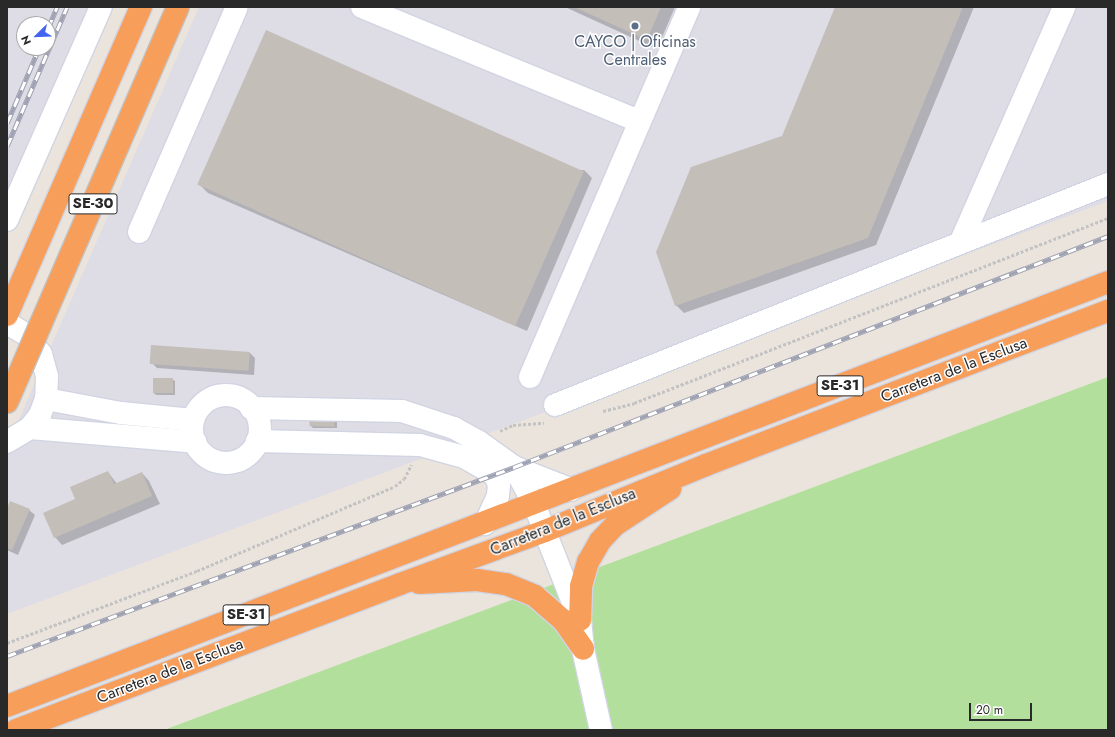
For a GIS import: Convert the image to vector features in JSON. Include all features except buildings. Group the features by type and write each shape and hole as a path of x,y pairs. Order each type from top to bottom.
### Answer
{"highway":[{"name":"SE-30","path":"7,315 141,7"},
{"name":"SE-30","path":"7,402 178,7"},
{"name":"SE-31","path":"534,504 1108,282"},
{"name":"Carretera de la Esclusa","path":"16,730 400,584 545,532 706,465 1108,311"},
{"path":"580,620 581,586 588,562 600,541 615,525 706,465"},
{"name":"Carretera de la Esclusa","path":"7,706 534,504"},
{"path":"502,547 519,530 534,504"},
{"path":"400,584 477,580 506,584 535,596 563,620 583,649"}],"street":[{"path":"7,220 101,7"},
{"path":"139,232 238,7"},
{"path":"362,7 639,121"},
{"path":"530,377 689,7"},
{"path":"962,240 1064,7"},
{"path":"555,405 962,240 1108,184"},
{"path":"7,323 27,335 41,354 48,376 46,399 40,414 30,428 7,442"},
{"path":"215,397 238,397 251,408 259,422 257,441 250,453 230,463 209,459 194,442 193,420 197,410 215,397"},
{"path":"46,399 121,413 193,420"},
{"path":"251,408 402,411 454,428 479,442 514,467 572,490"},
{"path":"30,428 65,429 194,442"},
{"path":"257,441 420,445 464,457 494,474 499,484 498,496 485,524"},
{"path":"514,467 534,504 580,620 583,649 601,730"}],"shaded area":[{"path":"7,7 96,7 7,208"},
{"path":"199,7 1108,7 1108,201 7,614 7,447"}],"green space":[{"path":"1108,377 1108,730 164,730"}],"railway":[{"path":"53,16 57,7"},
{"path":"7,146 67,7"},
{"path":"7,123 36,56"},
{"path":"7,656 514,467 1108,236"}],"place":[{"name":"CAYCO | Oficinas Centrales","path":"635,26"}]}
